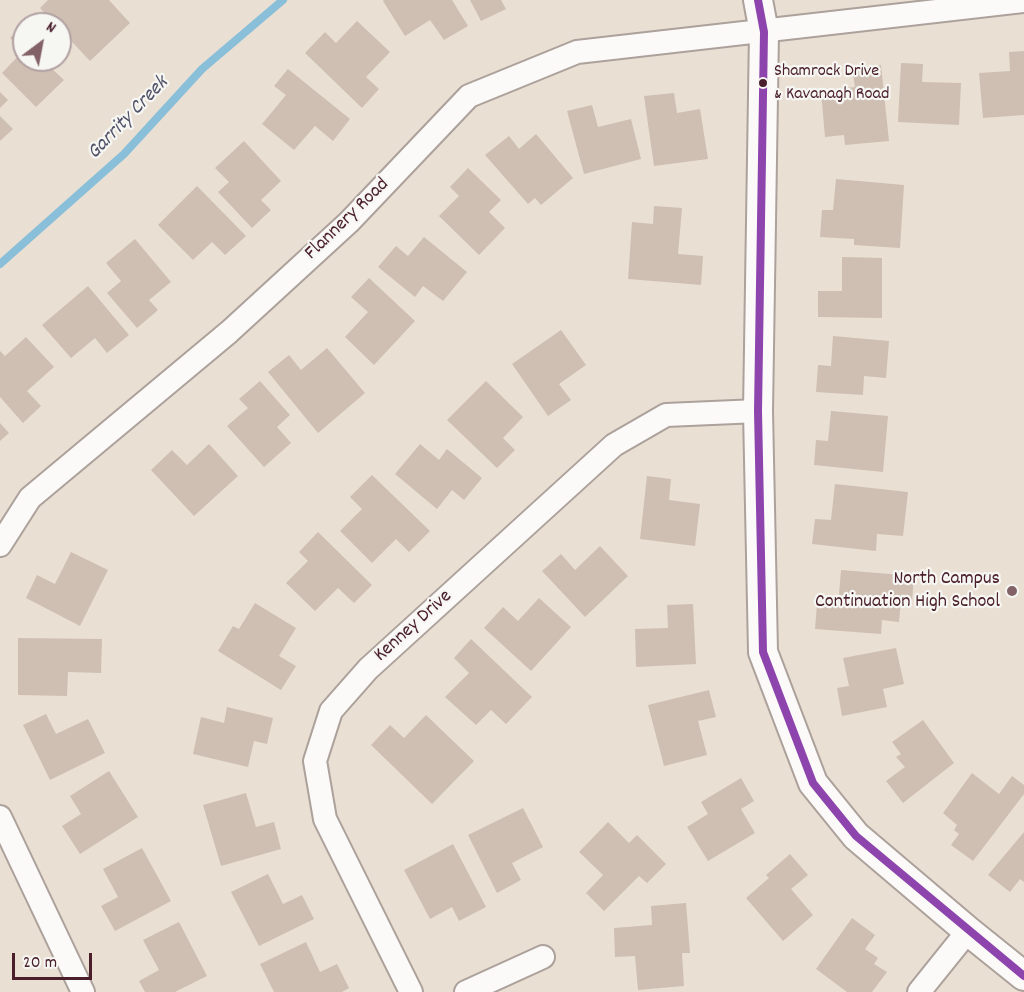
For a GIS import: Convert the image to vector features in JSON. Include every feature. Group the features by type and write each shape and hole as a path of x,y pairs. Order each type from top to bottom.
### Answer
{"street":[{"path":"758,0 764,32 758,411 763,652 813,783 856,836 1024,976"},
{"name":"Flannery Road","path":"0,546 30,498 229,332 350,222 470,96 577,52 1024,1"},
{"name":"Kenney Drive","path":"411,992 325,819 315,761 331,711 368,669 614,445 666,415 758,411"},
{"path":"0,817 83,992"},
{"path":"919,992 968,931"},
{"path":"466,992 543,957"}],"building":[{"path":"48,0 109,0 130,23 90,61 72,42 72,12 44,12 40,8"},
{"path":"384,0 452,0 468,26 444,40 430,20 405,36"},
{"path":"470,0 501,0 506,9 481,21"},
{"path":"357,21 390,52 366,77 379,89 362,108 305,53 325,32 336,43"},
{"path":"1024,51 1024,115 983,118 979,73 1010,71 1009,52"},
{"path":"12,63 12,72 55,72 64,80 36,107 2,73"},
{"path":"901,63 923,64 922,82 961,83 959,125 898,122"},
{"path":"881,65 889,141 845,145 844,135 825,137 821,91 855,87 852,68"},
{"path":"288,69 350,119 333,141 315,126 294,150 262,124 286,95 274,86"},
{"path":"0,92 8,100 0,108"},
{"path":"674,93 677,113 700,109 708,159 654,166 644,96"},
{"path":"592,105 598,127 631,119 641,159 584,174 567,111"},
{"path":"0,116 13,129 0,141"},
{"path":"536,134 573,178 541,205 535,198 528,204 485,155 509,136 519,149"},
{"path":"244,141 281,181 261,200 271,210 252,228 218,192 229,182 215,168"},
{"path":"468,168 501,200 489,212 505,228 479,255 439,216 459,196 450,187"},
{"path":"836,179 904,185 900,248 854,245 854,239 820,237 822,210 833,210"},
{"path":"197,186 246,236 225,255 212,242 193,260 158,225"},
{"path":"654,206 682,208 678,254 703,256 701,285 628,279 632,222 653,224"},
{"path":"424,237 467,272 443,301 423,286 415,297 378,267 396,246 408,256"},
{"path":"135,239 171,282 149,300 158,310 137,328 107,293 121,281 106,263"},
{"path":"842,257 882,258 882,318 818,317 818,291 842,291"},
{"path":"369,278 415,321 374,365 345,337 368,312 351,297"},
{"path":"88,286 129,335 107,353 95,338 71,358 42,325"},
{"path":"561,330 586,365 559,384 571,400 548,416 512,364"},
{"path":"833,336 889,341 886,378 864,376 863,395 816,392 818,365 831,366"},
{"path":"26,337 54,367 27,391 41,406 23,423 0,397 0,351 5,356"},
{"path":"327,348 365,393 318,433 268,372 289,355 301,370"},
{"path":"260,381 290,415 277,427 291,443 264,467 227,426 248,408 239,399"},
{"path":"486,381 523,417 503,438 515,450 497,468 447,420"},
{"path":"831,411 888,416 883,472 814,465 816,440 828,441"},
{"path":"0,423 9,433 0,441"},
{"path":"209,444 238,476 194,516 151,470 172,450 187,465"},
{"path":"420,444 439,460 447,449 482,478 464,500 452,490 437,509 395,474"},
{"path":"372,475 430,531 409,552 396,539 372,563 340,531 362,509 350,497"},
{"path":"647,476 671,479 669,500 700,504 695,546 640,539"},
{"path":"835,484 908,492 903,536 877,534 876,551 812,544 815,519 831,520"},
{"path":"318,532 372,585 354,603 338,588 315,611 286,583 308,561 299,552"},
{"path":"600,546 628,576 585,617 542,571 561,554 575,570"},
{"path":"71,552 108,570 80,626 26,598 37,575 55,584"},
{"path":"841,570 914,576 912,601 901,600 899,622 882,620 881,634 815,629 817,604 838,606"},
{"path":"539,598 571,627 531,671 484,628 503,607 518,621"},
{"path":"255,603 296,628 279,656 296,666 281,690 218,651 233,626 239,629"},
{"path":"693,604 696,664 636,667 635,629 668,628 667,605"},
{"path":"18,638 102,639 101,673 68,672 67,696 18,695"},
{"path":"471,639 532,697 506,724 491,710 476,725 445,697 469,673 454,658"},
{"path":"896,648 904,684 883,689 887,707 842,716 837,688 849,686 843,658"},
{"path":"709,690 716,717 698,721 707,755 664,766 648,705"},
{"path":"227,707 273,718 267,744 254,741 248,767 193,754 201,717 224,723"},
{"path":"46,714 56,734 88,719 105,753 50,780 23,725"},
{"path":"426,715 474,761 432,804 371,745 390,725 404,738"},
{"path":"923,720 954,763 903,803 886,781 905,767 896,757 901,754 892,742"},
{"path":"109,771 138,817 80,854 62,826 81,814 70,796"},
{"path":"972,773 999,794 1012,776 1024,785 1024,794 973,861 951,845 959,834 954,830 957,825 943,813"},
{"path":"741,778 754,801 741,809 755,833 708,861 687,827 708,814 701,802"},
{"path":"246,793 256,827 274,822 281,849 221,866 203,805"},
{"path":"523,808 543,847 512,863 521,880 497,893 468,835"},
{"path":"608,822 629,843 637,835 666,864 647,883 639,876 604,911 586,893 603,875 579,852"},
{"path":"1024,832 1024,882 1020,879 1010,892 988,875"},
{"path":"453,844 486,907 459,921 452,907 430,919 404,870"},
{"path":"142,848 171,901 115,931 101,906 118,897 103,869"},
{"path":"790,854 808,875 791,889 813,915 783,941 746,898 769,878 766,875"},
{"path":"268,874 283,904 302,895 314,919 259,946 231,892"},
{"path":"686,903 690,953 682,953 684,986 638,990 635,956 615,957 614,928 652,925 651,906"},
{"path":"852,918 875,935 865,949 878,958 874,964 887,972 872,992 847,992 816,969"},
{"path":"179,922 207,976 175,992 145,992 139,981 159,970 143,940"},
{"path":"306,942 320,972 337,964 349,988 342,992 274,992 260,964"}],"waterway":[{"name":"Garrity Creek","path":"0,264 124,154 202,69 283,0"}],"transit line":[{"path":"758,0 764,32 758,411 763,652 813,783 856,836 1024,976"}],"place":[{"name":"Shamrock Drive & Kavanagh Road","path":"763,83"},
{"name":"North Campus Continuation High School","path":"1012,591"}]}
